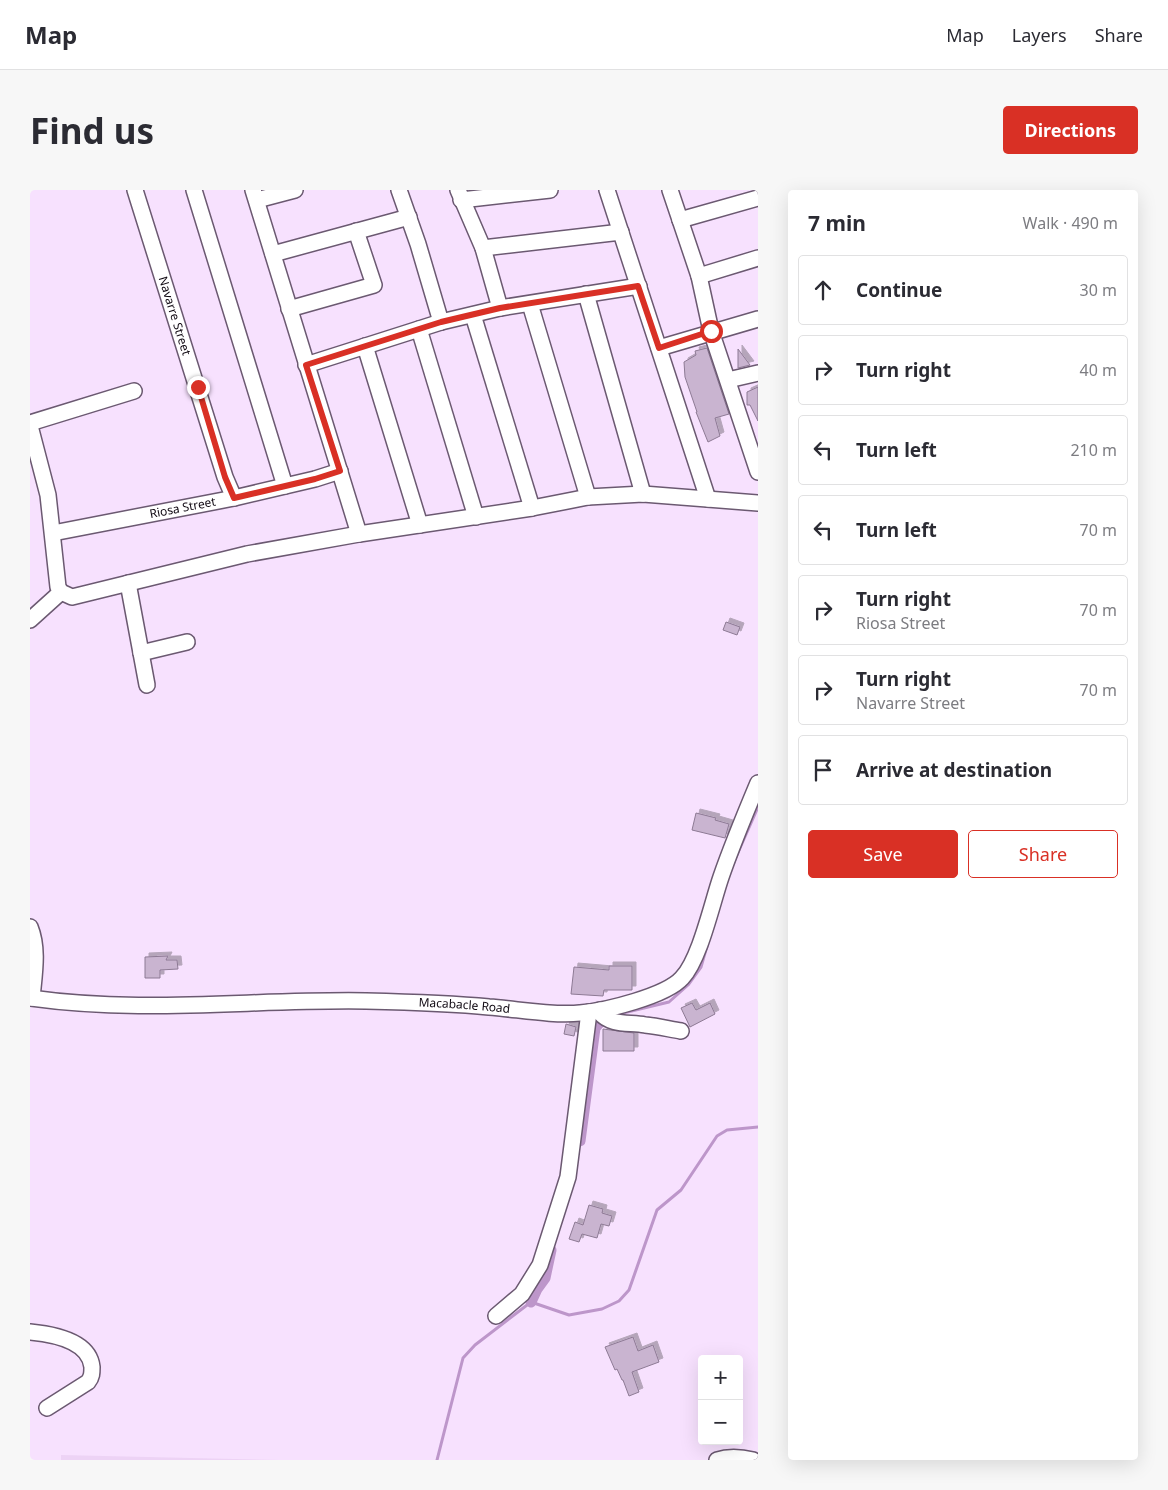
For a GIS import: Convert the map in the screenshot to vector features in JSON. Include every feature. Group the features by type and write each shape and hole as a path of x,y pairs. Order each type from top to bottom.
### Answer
{"street":[{"name":"Navarre Street","path":"136,190 225,477 234,498"},
{"path":"194,190 285,486"},
{"path":"295,190 255,195 359,534"},
{"path":"399,190 418,244 441,322"},
{"path":"500,308 483,248 460,195 550,190"},
{"path":"608,190 708,499"},
{"path":"670,190 699,276 711,331 728,380 751,430 758,472"},
{"path":"680,220 758,198"},
{"path":"273,254 409,217"},
{"path":"289,309 374,285 356,231"},
{"path":"483,248 621,232"},
{"path":"699,276 758,258"},
{"path":"306,365 441,322 500,308 638,286"},
{"path":"586,294 643,494"},
{"path":"530,304 588,497"},
{"path":"473,315 532,508"},
{"path":"659,348 711,331 758,319"},
{"path":"419,329 476,517"},
{"path":"365,346 420,525"},
{"path":"728,380 758,373"},
{"path":"134,391 30,424 48,495 58,587 61,592 72,597 247,554 359,534 532,508 588,497 643,494 758,503"},
{"name":"Riosa Street","path":"53,533 234,498 340,471"},
{"path":"128,583 147,685"},
{"path":"30,620 61,592"},
{"path":"141,653 187,642"},
{"name":"Macabacle Road","path":"31,998 76,1004 133,1006 332,1001 397,1002 485,1006 570,1014 594,1011 659,994 682,979 695,958 734,842 758,783"},
{"path":"30,927 34,936 31,998"},
{"path":"496,1316 522,1294 540,1265 568,1176 594,1011 600,1013 604,1018 617,1022 644,1024 681,1031"},
{"path":"30,1332 68,1340 79,1346 86,1353 91,1363 92,1377 88,1382 46,1408"},
{"path":"717,1460 742,1457 753,1460"}],"shaded area":[{"path":"61,1455 279,1460 61,1460"}],"building":[{"path":"707,348 729,414 715,418 720,436 708,442 685,377 684,362 696,355 695,351"},
{"path":"738,349 750,365 738,368"},
{"path":"758,387 758,421 750,405 747,405 747,392"},
{"path":"726,622 740,627 737,635 723,630"},
{"path":"696,813 716,818 715,820 729,824 725,838 692,830"},
{"path":"168,956 166,960 177,960 178,969 160,970 160,978 145,978 145,957"},
{"path":"609,966 632,966 632,990 604,990 603,996 571,994 574,967 609,970"},
{"path":"692,1003 696,1010 710,1003 715,1014 690,1027 681,1008"},
{"path":"566,1024 576,1027 574,1036 564,1034"},
{"path":"603,1029 634,1033 634,1051 603,1051"},
{"path":"589,1205 603,1209 602,1213 612,1216 609,1226 601,1224 597,1238 582,1234 579,1242 569,1239 575,1222 583,1225"},
{"path":"633,1337 638,1351 653,1345 659,1362 632,1372 639,1392 629,1396 623,1380 617,1369 615,1370 605,1347"}],"waterway":[{"path":"733,864 758,807"},
{"path":"619,1014 669,1002 688,985 701,967 707,946"},
{"path":"580,1141 595,1028 601,1021"},
{"path":"437,1460 463,1358 475,1345 531,1302 569,1315 602,1309 619,1301 629,1290 657,1210 681,1190 717,1136 727,1130 758,1127"},
{"path":"531,1302 545,1278 551,1250"}],"route":[{"path":"198,387 225,477 234,498 315,479 340,471 306,365 441,322 500,308 638,286 659,348 711,331"}]}
